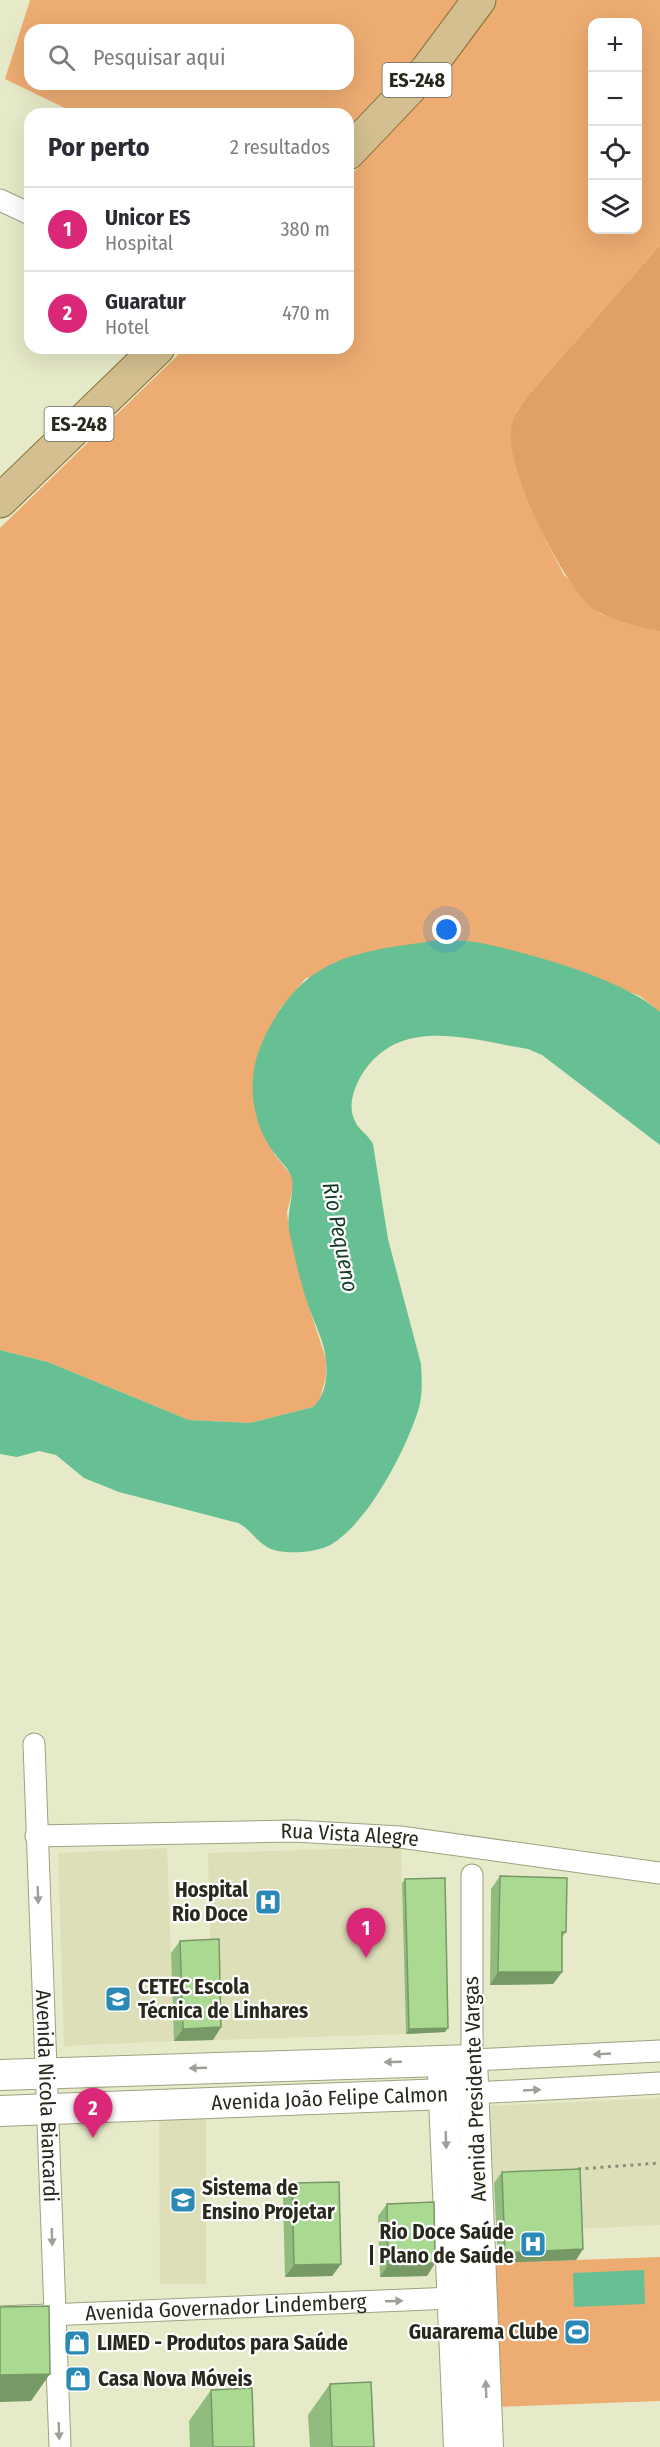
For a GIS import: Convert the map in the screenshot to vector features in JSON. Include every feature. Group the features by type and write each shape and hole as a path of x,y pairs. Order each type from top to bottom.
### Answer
{"main road":[{"name":"ES-248","path":"354,147 427,70 479,0"},
{"name":"ES-248","path":"0,501 152,354"},
{"name":"Avenida Presidente Vargas","path":"442,2060 459,2447"},
{"name":"Avenida João Felipe Calmon","path":"0,2074 472,2060"},
{"name":"Avenida Presidente Vargas","path":"472,2060 488,2447"},
{"name":"Avenida João Felipe Calmon","path":"0,2111 474,2093"},
{"path":"453,2298 474,2282 481,2270"}],"street":[{"path":"0,200 24,211"},
{"name":"Avenida Nicola Biancardi","path":"34,1744 60,2447"},
{"name":"Rua Vista Alegre","path":"36,1836 294,1832 400,1837 660,1873"},
{"name":"Avenida Presidente Vargas","path":"471,1875 472,2060"},
{"name":"Avenida João Felipe Calmon","path":"472,2060 660,2051"},
{"name":"Avenida João Felipe Calmon","path":"474,2093 660,2083"},
{"name":"Avenida Governador Lindemberg","path":"0,2317 453,2298"}],"path":[{"path":"569,2170 660,2163"}],"shaded area":[{"path":"30,0 470,0 354,136 354,108 65,108 28,90 354,90 354,24 24,24 24,88 5,79"},
{"path":"495,0 660,0 660,245 518,409 511,439 527,496 547,543 564,575 601,614 660,632 660,1012 640,996 546,960 306,978 279,1010 274,1154 292,1176 293,1188 287,1212 289,1228 306,1298 326,1359 326,1377 319,1402 313,1407 250,1423 189,1420 48,1362 0,1350 0,528 179,354 354,354 354,171"},
{"path":"660,245 660,632 605,616 591,607 579,594 565,574 538,524 518,472 512,449 511,431 516,414 529,395"},
{"name":"Hospital Rio Doce","path":"401,1847 406,2034 213,2040 208,1853"},
{"path":"167,1848 174,2041 64,2046 58,1853"},
{"path":"660,2098 660,2225 575,2229 572,2179 490,2183 487,2106"},
{"name":"Sistema de Ensino Projetar","path":"159,2117 206,2117 206,2284 160,2284"},
{"name":"Guararema Clube","path":"660,2257 660,2401 497,2407 492,2263"}],"water":[{"name":"Rio Pequeno","path":"439,940 481,943 524,953 575,969 624,989 660,1012 660,1145 542,1055 528,1049 459,1037 415,1038 395,1044 377,1057 361,1076 353,1097 352,1114 358,1126 373,1144 388,1239 421,1364 422,1383 419,1408 403,1448 383,1485 359,1520 327,1547 306,1552 278,1551 265,1546 238,1523 119,1492 84,1478 56,1455 39,1451 17,1457 0,1454 0,1350 48,1362 189,1420 250,1423 313,1407 317,1403 326,1380 325,1354 302,1287 289,1230 291,1176 267,1141 254,1106 253,1083 256,1062 268,1030 284,1005 301,985 319,971 361,953"},
{"path":"644,2270 645,2304 574,2307 573,2273"}],"building":[{"path":"500,1876 567,1878 566,1932 562,1932 562,1972 498,1972"},
{"path":"445,1878 448,2028 409,2029 405,1879"},
{"path":"219,1939 221,2027 183,2029 180,1941"},
{"path":"580,2169 583,2249 505,2253 502,2172"},
{"path":"339,2182 341,2264 294,2265 292,2183"},
{"path":"434,2202 435,2263 388,2265 387,2204"},
{"path":"49,2306 50,2374 0,2375 0,2307"},
{"path":"371,2382 374,2447 332,2447 330,2384"},
{"path":"252,2388 254,2447 213,2447 211,2390"}],"place":[{"name":"Hospital Rio Doce","path":"268,1902"},
{"name":"Unicor ES","path":"366,1958"},
{"name":"CETEC Escola Técnica de Linhares","path":"118,1999"},
{"name":"Guaratur","path":"93,2138"},
{"name":"Sistema de Ensino Projetar","path":"183,2200"},
{"name":"Rio Doce Saúde | Plano de Saúde","path":"533,2244"},
{"name":"Guararema Clube","path":"577,2332"},
{"name":"LIMED - Produtos para Saúde","path":"77,2343"},
{"name":"Casa Nova Móveis","path":"78,2379"}]}
